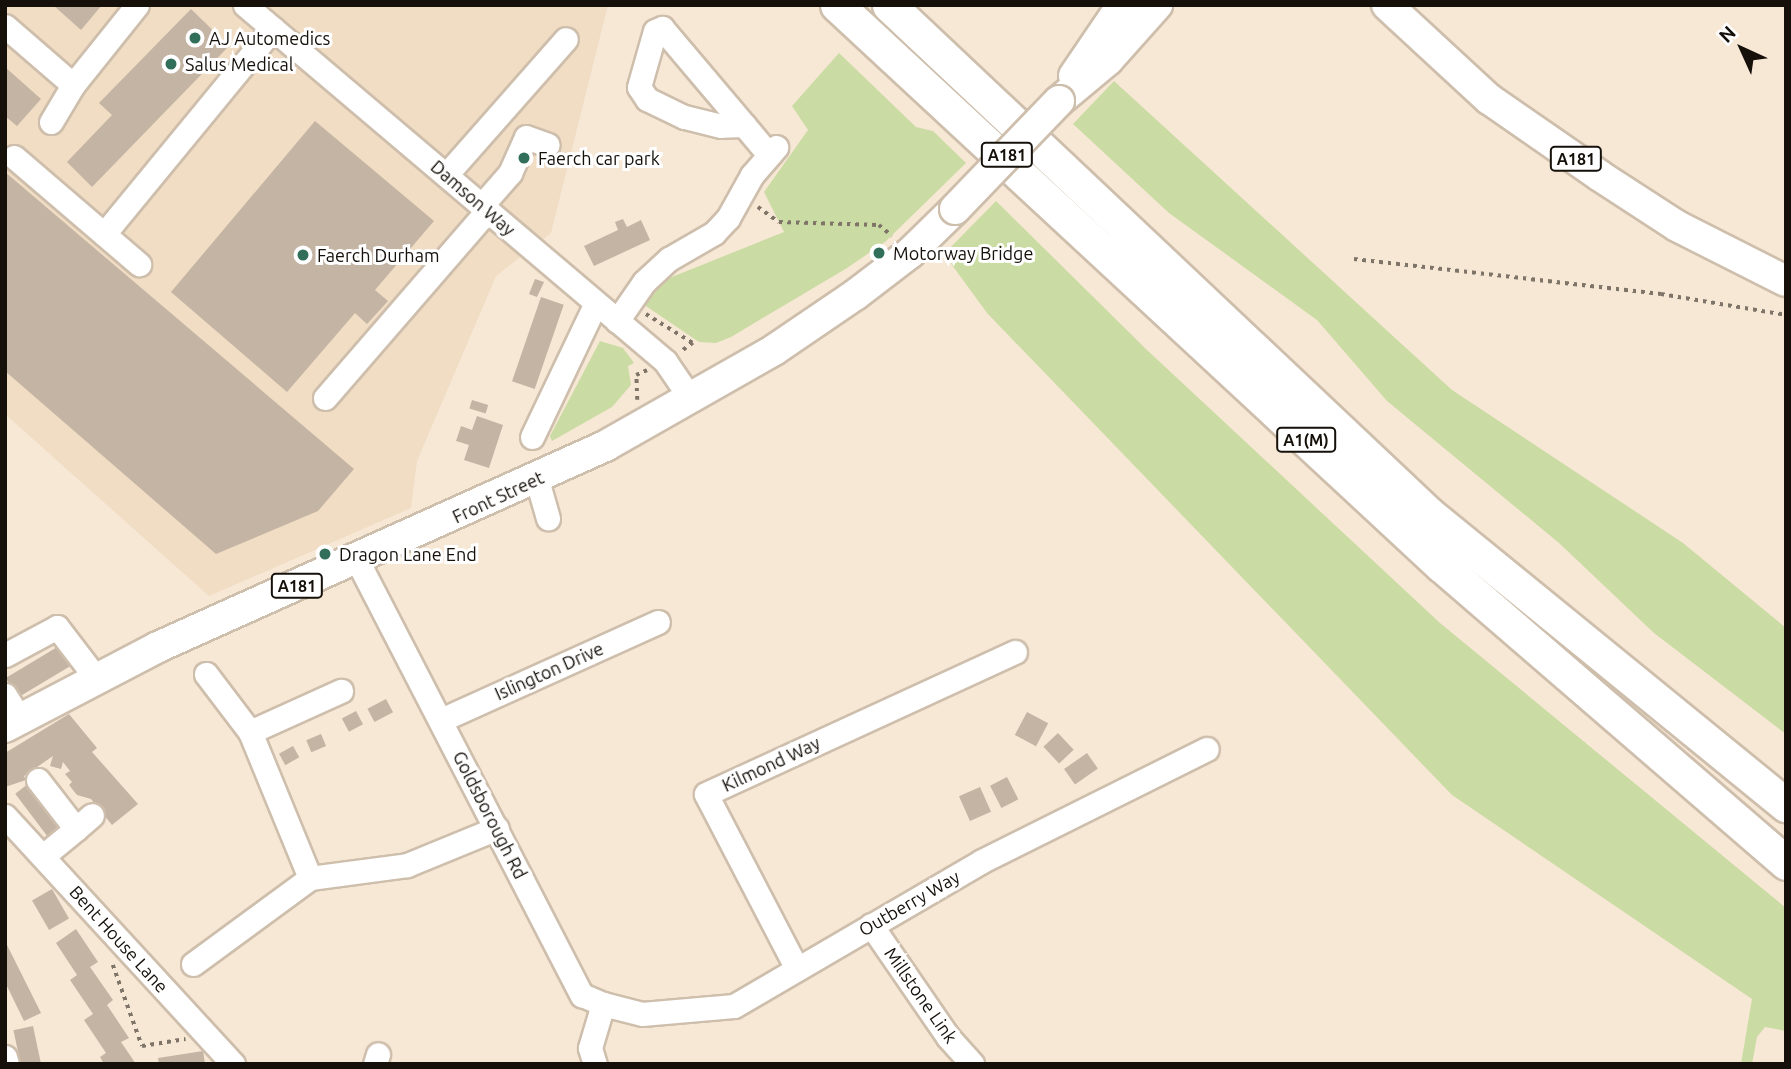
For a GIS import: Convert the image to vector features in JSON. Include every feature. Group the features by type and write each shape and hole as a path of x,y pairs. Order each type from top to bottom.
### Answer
{"highway":[{"name":"A1(M)","path":"837,5 1441,565 1786,863"},
{"name":"A1(M)","path":"889,5 1429,514 1786,805"}],"main road":[{"name":"A181","path":"1059,100 1122,5"},
{"name":"A181","path":"1059,100 1108,60 1157,5"},
{"name":"A181","path":"1387,5 1489,99 1600,176 1677,226 1786,281"},
{"name":"Front Street","path":"10,714 537,480 691,399 786,342 910,253 1059,100"}],"street":[{"path":"51,122 73,85 137,5"},
{"name":"Damson Way","path":"245,5 596,303 622,311 665,361 691,399"},
{"path":"5,26 73,85"},
{"path":"104,234 273,28"},
{"path":"622,311 669,259 714,233 773,151 744,125 663,29 655,31 639,87 647,99 684,117 721,127 744,125"},
{"path":"446,175 566,39"},
{"path":"325,398 485,207 510,173 526,137 548,145"},
{"path":"14,157 139,264"},
{"path":"532,437 596,303"},
{"path":"537,480 548,518"},
{"name":"Goldsborough Rd","path":"357,560 582,995 603,1004"},
{"name":"Islington Drive","path":"441,720 658,622"},
{"path":"5,655 57,627 96,678"},
{"name":"Kilmond Way","path":"797,969 706,794 1015,652"},
{"path":"206,674 250,732 310,878"},
{"path":"250,732 341,691"},
{"name":"Outberry Way","path":"603,1004 642,1014 734,1006 982,860 1207,749"},
{"path":"38,780 84,822 43,856"},
{"name":"Bent House Lane","path":"5,816 233,1064"},
{"path":"193,964 310,878 407,865 497,828"},
{"name":"Millstone Link","path":"871,925 948,1037 972,1064"},
{"path":"595,1064 590,1048 603,1004"},
{"path":"5,1057 7,1064"}],"path":[{"path":"742,195 779,222 879,225 910,253"},
{"path":"1353,259 1661,294 1786,315"},
{"path":"622,311 693,343 636,375 635,396 644,425"},
{"path":"111,960 142,1046 208,1036"}],"shaded area":[{"path":"5,5 608,5 551,233 496,276 417,461 411,508 209,596 5,414"}],"green space":[{"path":"839,53 916,127 933,131 966,163 885,242 847,268 731,337 716,343 699,342 643,304 649,291 667,279 784,232 764,192 808,130 792,106"},
{"path":"1114,81 1452,390 1683,543 1786,628 1786,734 1654,633 1559,543 1387,401 1317,320 1169,213 1073,124"},
{"path":"996,201 1147,350 1440,623 1786,908 1786,1031 1765,1027 1757,1037 1752,1064 1741,1064 1752,999 1452,795 987,313 944,254"},
{"path":"600,341 623,348 634,363 628,366 631,385 612,407 552,441 550,436"}],"building":[{"path":"53,5 102,5 81,30"},
{"path":"191,9 229,46 92,187 67,162 112,115 99,103"},
{"path":"5,67 41,99 17,126 5,116"},
{"name":"Faerch Durham","path":"315,121 434,221 375,290 388,301 367,324 355,313 287,392 171,292"},
{"path":"5,172 354,469 318,511 216,554 5,371"},
{"path":"623,219 627,227 641,220 650,240 594,266 584,246 618,230 615,222"},
{"path":"535,279 544,282 537,297 529,294"},
{"path":"541,297 564,305 535,389 512,381"},
{"path":"472,400 488,405 486,414 469,409"},
{"path":"477,416 503,425 489,468 464,460 469,445 456,441 461,426 472,430"},
{"path":"64,643 76,663 18,698 6,678"},
{"path":"386,699 393,712 375,722 367,709"},
{"path":"356,711 363,724 349,732 342,719"},
{"path":"1027,712 1048,723 1036,746 1015,735"},
{"path":"69,714 97,748 92,752 138,804 112,825 91,799 77,795 69,785 72,782 65,774 70,771 63,762 61,769 50,766 53,756 24,776 26,780 5,787 5,753"},
{"path":"1058,733 1074,750 1059,763 1043,747"},
{"path":"321,734 326,746 311,752 306,740"},
{"path":"293,746 299,757 285,765 279,754"},
{"path":"1087,753 1098,769 1075,785 1064,769"},
{"path":"1007,777 1018,799 1001,808 990,786"},
{"path":"28,784 64,831 51,841 15,794"},
{"path":"980,787 991,812 970,821 959,796"},
{"path":"52,889 69,918 49,930 32,900"},
{"path":"76,929 98,962 90,967 113,1000 107,1005 129,1038 121,1042 136,1064 104,1064 100,1057 106,1053 84,1020 93,1014 70,980 77,975 56,943"},
{"path":"5,941 41,1013 24,1021 5,982"},
{"path":"33,1026 41,1064 21,1064 13,1030"},
{"path":"203,1051 205,1064 159,1064 158,1058"}],"place":[{"name":"AJ Automedics","path":"195,38"},
{"name":"Salus Medical","path":"171,64"},
{"name":"Faerch car park","path":"524,158"},
{"name":"Motorway Bridge","path":"879,253"},
{"name":"Faerch Durham","path":"303,255"},
{"name":"Dragon Lane End","path":"325,554"}]}
